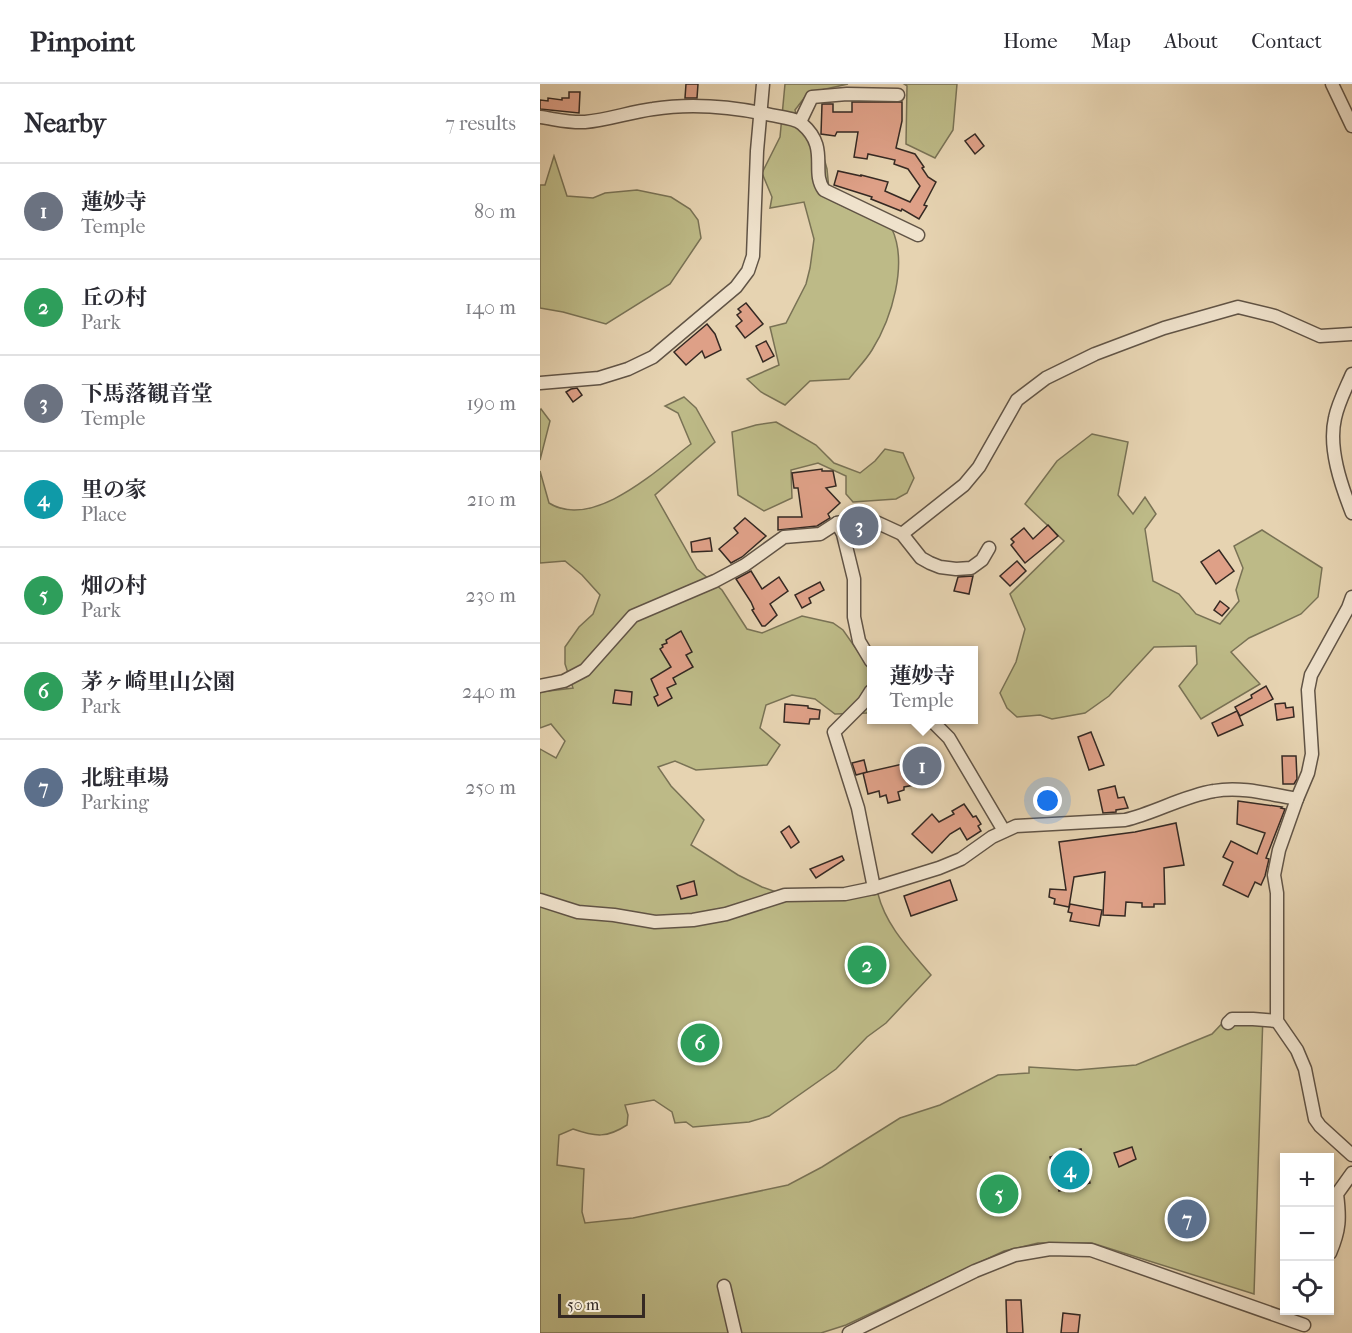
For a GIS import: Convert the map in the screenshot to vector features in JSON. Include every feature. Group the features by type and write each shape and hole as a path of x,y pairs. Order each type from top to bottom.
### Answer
{"street":[{"path":"540,383 598,378 628,369 653,357 736,287 748,271 753,256 757,151 763,84"},
{"path":"1332,84 1352,126"},
{"path":"800,122 812,97 847,94 898,95"},
{"path":"540,117 585,122 681,106 750,110 800,122 812,135 818,148 820,184 824,190 918,235"},
{"path":"902,534 964,485 979,467 1017,400 1046,378 1095,354 1164,328 1238,307 1275,316 1320,336 1352,334"},
{"path":"1352,374 1335,417 1333,432 1337,468 1352,513"},
{"path":"540,686 564,681 585,670 633,616 715,581 745,565 784,537 820,534 837,523 852,520 878,523 902,534 921,558 940,567 956,569 971,568 982,560 988,548"},
{"path":"837,523 846,544 854,579 854,616 859,641 867,654"},
{"path":"1352,597 1311,675 1308,690 1312,754 1308,773 1279,850 1275,875 1277,1021 1297,1050 1305,1069 1315,1119 1352,1155"},
{"path":"867,697 834,732 858,808 874,888"},
{"path":"935,724 949,738 1004,831"},
{"path":"540,900 578,912 655,922 693,920 726,914 785,895 845,894 874,888 961,860 992,837 1016,826 1125,820 1140,817 1213,791 1241,789 1297,799"},
{"path":"1227,1023 1242,1019 1277,1021"},
{"path":"1334,1243 1340,1221 1337,1194 1352,1173"},
{"path":"849,1333 975,1271 1015,1255 1050,1249 1091,1250 1305,1329"},
{"path":"724,1286 735,1333"}],"shaded area":[{"path":"785,84 848,84 808,93 795,110 799,128 822,151 827,169 830,200 892,229 897,243 898,274 886,323 872,350 849,379 810,381 785,405 761,392 747,379 779,365 770,327 786,323 806,284 814,239 804,202 770,208 772,197 762,173 780,137"},
{"path":"904,84 957,84 953,130 935,158 906,144 907,86"},
{"path":"554,156 567,196 593,198 605,193 637,190 671,197 690,209 698,220 701,238 670,284 606,324 540,308 540,185 545,185"},
{"path":"684,397 696,408 715,442 655,495 697,569 722,590 747,629 762,633 802,616 833,623 843,630 867,664 867,713 835,714 815,699 792,695 766,705 760,728 780,745 767,765 696,770 675,761 658,767 671,786 704,820 691,845 738,875 762,887 799,900 878,894 893,927 931,975 886,1023 867,1037 836,1069 769,1116 749,1122 693,1127 686,1122 675,1123 672,1112 654,1100 625,1105 628,1115 627,1125 613,1132 595,1135 573,1129 559,1135 557,1165 584,1169 582,1212 585,1223 633,1218 788,1185 822,1167 900,1118 940,1105 998,1075 1029,1073 1029,1067 1077,1070 1136,1065 1212,1034 1230,1015 1263,1014 1254,1294 1092,1243 1038,1243 1004,1251 846,1325 821,1333 540,1333 540,749 556,758 565,741 551,724 540,728 540,692 573,688 565,664 565,647 579,627 593,614 600,595 582,575 565,561 540,563 540,471 549,503 566,510 585,509 605,503 643,481 691,444 678,413 665,406"},
{"path":"540,410 550,421 540,460"},
{"path":"776,422 816,445 834,463 860,473 885,449 903,453 914,478 907,493 896,499 853,502 846,494 846,476 818,463 791,470 792,498 764,511 738,495 732,432"},
{"path":"1092,434 1128,442 1118,495 1133,514 1145,497 1156,514 1145,529 1153,581 1179,594 1196,614 1220,624 1239,601 1236,590 1243,568 1234,546 1262,530 1322,568 1318,597 1301,614 1249,638 1231,652 1260,684 1201,719 1179,686 1197,664 1196,646 1154,647 1109,696 1085,713 1052,719 1040,715 1017,717 1007,708 1000,693 1016,662 1025,629 1010,594 1064,541 1025,504 1057,461"}],"building":[{"path":"686,84 698,84 697,98 685,98"},
{"path":"569,92 580,92 579,113 540,109 540,100 548,101 548,98 562,100 562,98 569,98"},
{"path":"852,102 902,102 902,121 896,148 915,154 928,177 936,182 924,205 927,206 919,219 902,209 901,211 871,199 872,197 834,185 838,171 861,175 888,182 885,191 910,202 920,186 908,169 894,164 895,160 868,154 867,159 854,157 858,132 837,132 835,136 821,134 822,104 833,104 833,112 852,112"},
{"path":"975,134 984,146 975,154 965,141"},
{"path":"746,303 763,324 745,338 736,326 742,321 737,315 741,312 738,309"},
{"path":"707,324 715,334 721,350 705,358 702,351 686,365 674,352"},
{"path":"766,341 774,356 763,362 756,346"},
{"path":"577,388 582,395 573,402 566,392"},
{"path":"822,469 822,471 833,471 836,486 826,488 840,503 828,514 830,518 817,526 778,530 778,517 802,517 798,488 794,488 792,473"},
{"path":"745,518 766,536 742,557 731,563 719,549 738,533 734,528"},
{"path":"1048,525 1058,536 1025,563 1011,545 1014,542 1011,539 1024,528 1033,539"},
{"path":"710,538 712,551 692,552 691,542"},
{"path":"1219,550 1234,571 1216,584 1201,562"},
{"path":"1017,561 1026,571 1010,586 1000,576"},
{"path":"751,571 762,589 779,577 788,591 770,604 777,615 765,626 762,626 752,610 754,609 751,602 736,579"},
{"path":"973,576 969,594 954,591 958,577"},
{"path":"820,582 824,590 809,598 811,603 802,608 795,595"},
{"path":"1220,601 1229,608 1222,616 1214,610"},
{"path":"681,631 692,652 686,655 693,667 673,678 676,684 667,688 672,698 658,706 654,697 658,695 651,679 671,667 660,649 667,643 666,640"},
{"path":"1266,686 1273,699 1240,716 1235,707 1252,698 1251,695"},
{"path":"615,690 632,692 631,705 613,703"},
{"path":"1285,703 1286,708 1293,707 1294,717 1277,720 1275,704"},
{"path":"785,704 808,706 808,708 820,710 819,719 810,719 809,724 784,722"},
{"path":"1237,711 1243,725 1218,736 1212,723"},
{"path":"1091,732 1104,765 1089,770 1078,737"},
{"path":"932,753 935,767 913,774 915,785 904,787 904,790 898,792 900,800 888,803 886,795 880,797 879,791 868,794 863,773 903,764 902,759"},
{"path":"1282,756 1296,756 1297,779 1294,784 1283,784"},
{"path":"864,760 867,772 856,775 852,763"},
{"path":"1115,786 1118,798 1124,797 1128,808 1103,813 1098,790"},
{"path":"1238,801 1285,809 1266,858 1269,859 1265,876 1261,885 1255,882 1248,897 1223,885 1233,862 1223,857 1231,841 1257,854 1265,833 1237,824"},
{"path":"964,804 981,824 978,826 981,831 967,840 960,828 950,834 932,853 912,834 932,814 939,822 954,814 952,811"},
{"path":"1176,823 1184,865 1164,868 1165,904 1142,907 1142,903 1126,902 1125,916 1103,915 1105,872 1074,877 1069,907 1054,904 1055,899 1049,897 1050,889 1066,890 1059,842 1135,832"},
{"path":"789,826 799,842 791,848 781,832"},
{"path":"842,856 844,860 816,878 810,869"},
{"path":"950,880 957,900 911,916 904,896"},
{"path":"694,881 697,895 681,899 677,886"},
{"path":"1070,904 1102,910 1099,926 1070,921 1072,913 1068,912"},
{"path":"1132,1147 1136,1159 1119,1167 1114,1153"},
{"path":"1081,1149 1090,1183 1059,1191 1050,1157"},
{"path":"1006,1300 1021,1300 1023,1333 1007,1333"},
{"path":"1063,1313 1080,1315 1078,1333 1061,1333"}],"place":[{"name":"下馬落観音堂","path":"859,526"},
{"name":"蓮妙寺","path":"922,766"},
{"name":"丘の村","path":"867,965"},
{"name":"茅ヶ崎里山公園","path":"700,1043"},
{"name":"里の家","path":"1070,1170"},
{"name":"畑の村","path":"999,1194"},
{"name":"北駐車場","path":"1187,1219"}]}
